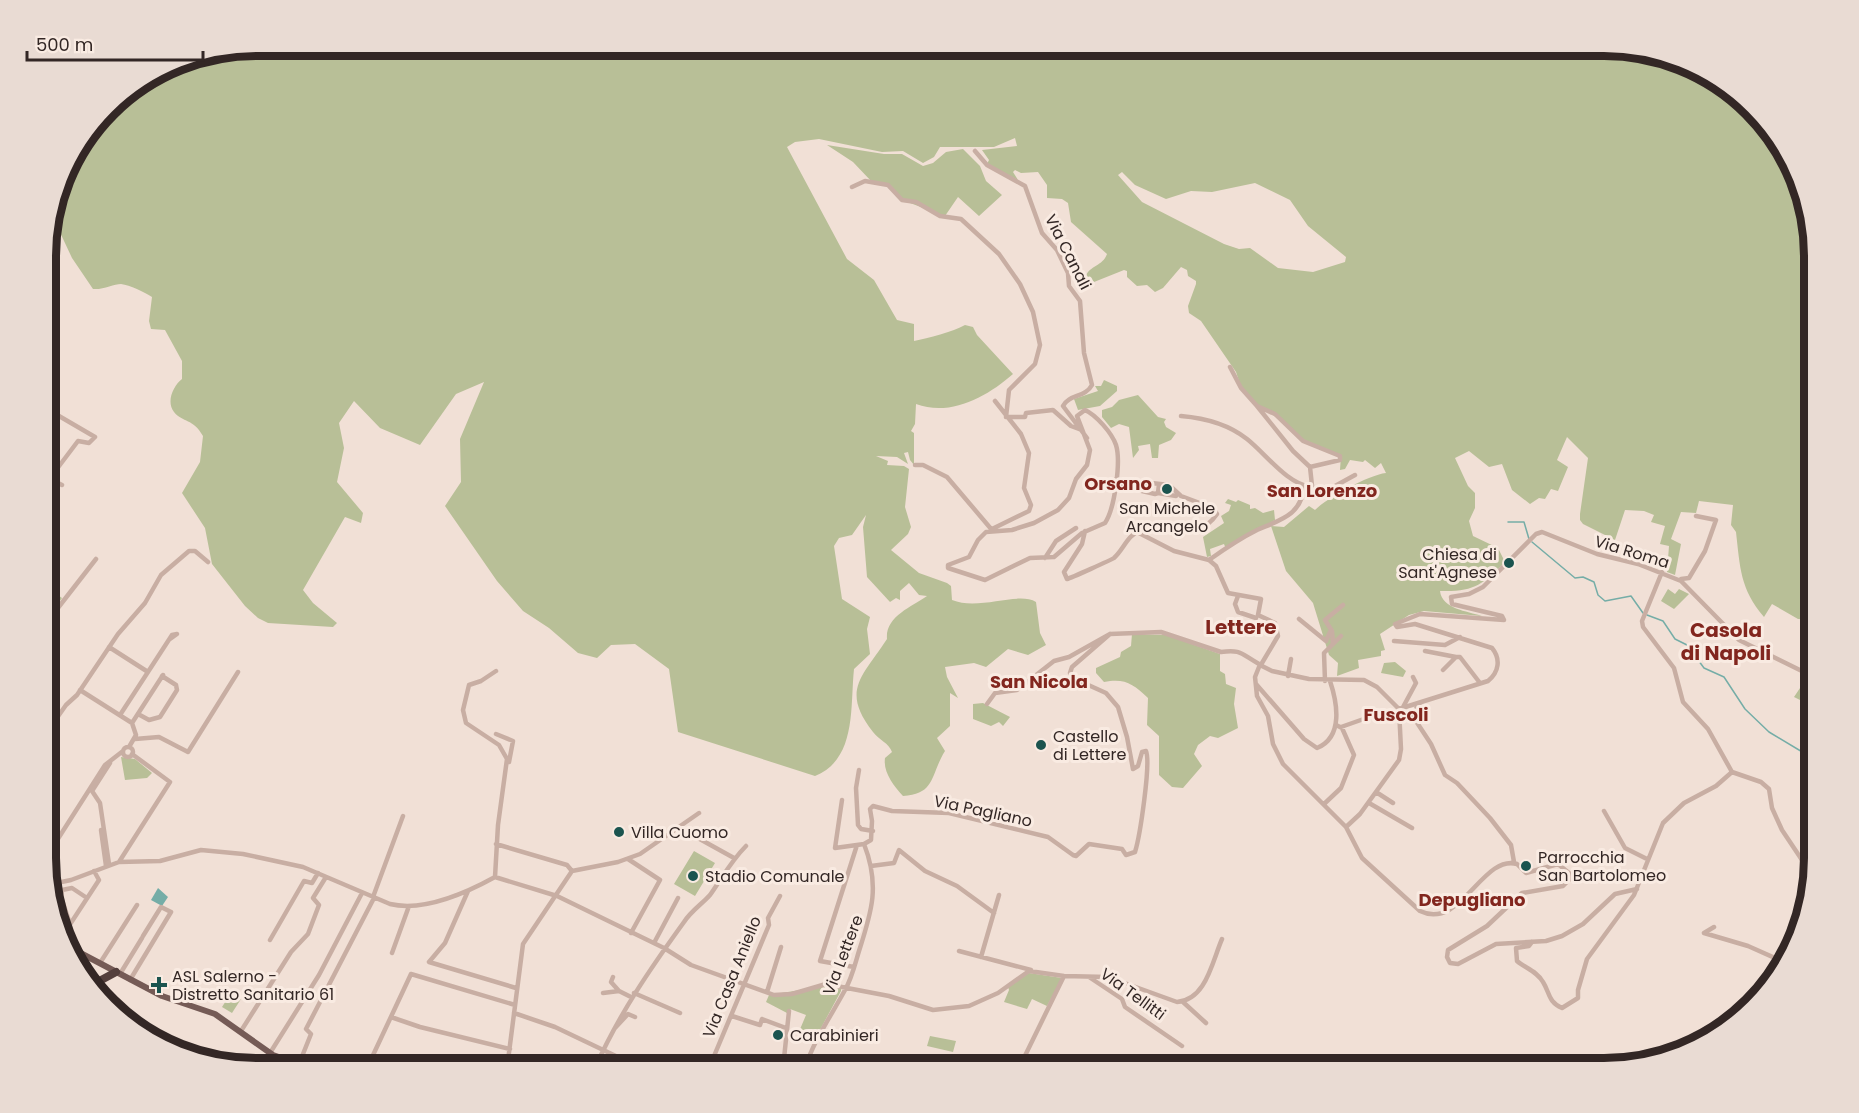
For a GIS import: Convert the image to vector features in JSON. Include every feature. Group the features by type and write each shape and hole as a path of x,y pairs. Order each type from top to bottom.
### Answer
{"highway":[{"path":"98,980 118,973"}],"main road":[{"path":"80,953 162,996 215,1014 272,1054 283,1058"}],"street":[{"name":"Via Canali","path":"975,151 987,165 1025,186 1042,233 1057,250 1068,273 1069,286 1080,301 1084,353 1092,385 1086,393 1066,401 1063,406 1087,438"},
{"path":"852,187 865,181 888,185 902,200 916,202 940,216 961,219 999,254 1020,284 1033,312 1040,345 1035,364 1009,390 1006,417"},
{"path":"1230,367 1241,388 1293,451 1310,467 1313,495"},
{"path":"915,465 923,465 947,477 992,529 1012,530 1034,523 1062,506 1087,465 1090,450 1077,416 1085,410 1114,439 1118,455 1107,521 1100,527 1085,531 1058,555 1025,561 982,581 950,570 948,566 969,557 982,535 992,529 1006,525 1029,511 1031,505 1024,488 1029,453 1021,434 995,401"},
{"path":"1257,406 1275,414 1303,441 1338,453 1341,458 1310,467"},
{"path":"1006,417 1020,419 1025,417 1026,413 1053,410 1079,429"},
{"path":"56,414 95,437 89,443 78,441 56,471"},
{"path":"1181,416 1198,417 1228,427 1247,438 1291,478 1304,486 1311,487"},
{"path":"1304,495 1313,495 1344,483 1354,475"},
{"path":"1085,531 1082,544 1064,573 1065,578 1070,579 1086,569 1110,561 1125,542 1137,532 1148,529 1196,531 1217,514 1213,508 1181,496 1169,485 1115,478"},
{"path":"1115,478 1122,487 1141,493 1176,496"},
{"path":"56,482 62,485"},
{"path":"1158,494 1159,484"},
{"path":"1209,560 1256,531 1284,520 1296,509 1304,495 1304,486"},
{"path":"1676,578 1684,580 1691,577 1715,526 1716,520 1696,516"},
{"path":"1045,558 1056,541 1076,528 1071,542"},
{"path":"1137,532 1169,548 1209,560 1216,566 1225,590 1238,596 1261,598 1254,616"},
{"name":"Via Roma","path":"1460,637 1435,632 1415,624 1395,627 1395,624 1420,614 1504,620 1502,616 1452,604 1451,597 1469,594 1484,588 1536,534 1542,532 1597,554 1676,578 1684,583 1736,637 1803,671"},
{"path":"56,721 109,647 145,603 155,584 192,550 208,562"},
{"path":"56,610 96,559"},
{"path":"1662,573 1642,621 1646,631 1674,668 1683,702 1706,726 1732,772 1753,779 1769,789 1772,808 1778,821 1803,861"},
{"path":"1238,596 1235,604 1238,612 1275,623 1278,636 1255,674 1258,700 1268,716 1273,744 1283,764 1306,790 1324,804 1346,827 1362,858 1428,915 1440,913 1463,901 1493,870 1516,864"},
{"path":"1333,643 1326,619 1343,604"},
{"path":"1299,619 1326,640 1331,630"},
{"path":"987,704 995,693 1017,690 1054,661 1069,657 1110,634 1161,632 1221,652 1230,649 1239,651 1261,665 1288,675 1327,681 1356,679 1371,682 1400,709"},
{"name":"Via Pagliano","path":"864,844 873,838 870,809 873,806 892,812 924,810 949,813 1048,837 1073,855 1078,854 1089,844 1122,849 1124,855 1132,854 1138,843 1148,755 1142,752 1138,766 1133,769 1118,707 1106,693 1075,679 1070,674 1072,667 1110,634"},
{"path":"1324,804 1341,788 1354,754 1339,726 1338,706 1327,681 1324,652 1341,636"},
{"path":"1394,641 1446,645 1460,637 1492,648 1498,661 1494,676 1480,683 1400,709"},
{"path":"120,716 171,639"},
{"path":"1444,655 1446,645"},
{"path":"109,647 148,672"},
{"path":"1425,651 1460,657 1480,683"},
{"path":"1443,670 1456,657"},
{"path":"1288,675 1291,659"},
{"path":"495,877 496,844 506,757 490,738 466,723 464,714 469,686 496,671"},
{"path":"135,739 159,737 188,752 238,672"},
{"path":"56,842 105,765 129,747 135,739 132,723 163,675 176,685 177,690 160,717 149,720 138,714"},
{"path":"1346,827 1368,803 1400,755 1400,709 1416,683 1413,677"},
{"path":"1256,684 1314,748 1320,747 1339,726 1375,715"},
{"path":"80,690 132,723"},
{"path":"137,690 149,697"},
{"path":"1420,703 1412,715 1431,744 1442,771 1490,818 1511,845 1516,864 1526,873 1553,864 1562,865 1569,873 1569,880 1563,886 1522,893 1487,926 1448,950 1447,957 1450,963 1458,964 1496,944 1532,942 1568,933 1583,924 1615,894 1636,890"},
{"path":"496,734 513,742 502,790"},
{"path":"119,862 170,782 132,754 133,750 129,747"},
{"path":"123,751 127,757 132,754"},
{"path":"92,791 113,759"},
{"path":"859,770 856,788 858,825 861,829 873,831"},
{"path":"1532,942 1529,946 1516,948 1517,961 1529,967 1543,981 1550,999 1557,1006 1562,1008 1571,1004 1578,998 1579,984 1587,959 1636,890 1663,823 1684,803 1716,786 1732,772"},
{"path":"94,782 92,791 100,802 107,865"},
{"path":"1376,792 1393,803"},
{"path":"842,800 835,848 864,844"},
{"path":"1368,803 1412,828"},
{"path":"1604,811 1625,848 1647,859"},
{"path":"509,1058 524,941 572,871 628,859 644,852 699,813"},
{"path":"301,1058 311,1034 306,1029 373,898 403,816"},
{"path":"678,827 734,858"},
{"path":"496,844 567,865 572,871"},
{"name":"Via Lettere","path":"809,1058 819,1035 847,987 872,912 874,892 871,866 864,844"},
{"path":"854,967 820,961 857,845"},
{"path":"600,1058 613,1029 664,948 692,912 710,894 734,858 746,846"},
{"path":"57,882 119,862 160,861 201,850 269,859 318,873 390,904 410,906 468,891 495,877 532,886 616,923 691,965 745,987 792,994 826,984 889,996 933,1010 969,1006 998,993 1026,973 1036,972"},
{"path":"871,866 894,863 899,850 925,871 957,886 994,913"},
{"path":"628,859 660,880 631,933"},
{"path":"68,927 99,880 94,871"},
{"path":"270,940 304,881 312,883 318,873"},
{"path":"241,1031 291,952 308,934 319,905 314,898 326,877"},
{"path":"70,924 61,897 62,890 72,888 87,898"},
{"path":"468,891 445,943 429,962 516,988"},
{"path":"257,1058 272,1054 319,975 362,893"},
{"name":"Via Casa Aniello","path":"713,1056 745,987 769,925 768,918 780,896"},
{"path":"981,957 999,896"},
{"path":"654,943 678,898"},
{"path":"100,963 137,905"},
{"path":"392,953 410,906"},
{"path":"118,973 161,907 171,912 130,980"},
{"path":"607,921 610,915"},
{"path":"1714,927 1704,933 1748,946 1776,959"},
{"path":"1089,977 1108,976 1177,1002 1183,1002 1194,998 1200,992 1222,939"},
{"path":"767,992 781,947"},
{"path":"959,951 1036,972"},
{"name":"Via Tellitti","path":"1036,972 1089,977 1182,1046"},
{"path":"372,1058 411,974 515,1005"},
{"path":"1024,1057 1064,976"},
{"path":"613,977 611,982 620,991"},
{"path":"603,993 620,991 680,1013"},
{"path":"1183,1002 1206,1023"},
{"path":"783,1058 789,1011"},
{"path":"514,1013 555,1027 619,1058"},
{"path":"613,1029 623,1022 628,1014 635,1017"},
{"path":"732,1016 760,1025 762,1019 786,1028"},
{"path":"392,1017 420,1027 510,1049"},
{"path":"588,1043 595,1052"},
{"path":"713,1056 736,1058"}],"green space":[{"path":"243,56 1603,56 1629,57 1655,62 1703,82 1745,114 1777,156 1793,191 1800,217 1803,243 1803,619 1798,619 1772,604 1764,617 1756,607 1742,577 1736,532 1731,525 1733,505 1699,501 1696,513 1681,512 1671,539 1681,544 1675,575 1667,572 1669,546 1660,544 1665,526 1651,522 1654,515 1644,511 1625,510 1615,540 1583,524 1580,514 1588,458 1567,437 1557,460 1568,467 1558,491 1551,489 1545,499 1539,498 1530,504 1512,490 1502,464 1489,467 1469,451 1455,458 1468,486 1475,493 1475,508 1469,521 1473,536 1498,548 1505,562 1477,586 1461,590 1440,591 1445,602 1450,606 1482,616 1424,611 1409,615 1380,634 1385,650 1381,651 1381,656 1358,660 1359,668 1337,676 1338,663 1329,655 1313,603 1286,571 1271,526 1284,527 1309,506 1315,510 1348,488 1386,473 1381,463 1375,468 1365,460 1363,462 1350,460 1345,469 1340,470 1341,455 1302,439 1285,423 1258,405 1241,387 1236,372 1201,321 1189,313 1188,306 1196,281 1188,276 1187,270 1181,267 1163,288 1155,292 1147,285 1137,286 1127,277 1127,271 1124,270 1094,282 1086,276 1107,254 1071,222 1068,203 1062,199 1047,198 1047,185 1038,172 1021,173 1015,170 1013,172 1018,180 987,164 989,160 982,150 1017,146 1015,138 994,147 940,147 934,157 923,163 903,151 882,152 819,139 795,142 787,147 847,259 874,280 897,320 914,324 914,341 965,325 973,327 977,335 1013,374 992,390 968,402 942,408 916,404 915,424 911,431 914,433 914,465 908,452 904,453 908,464 897,457 876,456 888,461 887,465 904,466 909,469 905,507 911,527 908,534 891,550 919,573 951,586 952,600 974,603 1028,599 1036,602 1040,633 1046,645 1028,655 1008,649 986,667 974,663 945,667 947,677 958,698 950,693 950,726 937,738 945,751 927,787 921,792 903,796 887,773 885,758 892,752 889,746 873,732 863,717 858,705 857,694 863,674 887,639 890,625 900,613 927,596 919,595 909,583 900,591 900,600 896,598 890,602 867,577 863,527 866,515 852,535 839,538 834,546 842,599 870,617 867,629 870,654 854,669 851,715 845,745 829,768 815,776 678,732 669,669 635,644 611,645 597,658 578,653 549,628 523,611 497,581 445,506 461,482 460,439 484,382 456,394 420,445 380,428 354,401 339,423 344,448 337,482 363,513 361,523 345,517 303,590 313,603 337,623 333,627 268,623 258,618 245,606 212,564 205,528 182,493 200,462 203,436 196,426 177,415 172,408 172,394 182,379 182,361 165,330 151,329 149,321 152,297 121,284 93,289 72,258 58,227 62,204 76,167 97,134 124,105 156,82 191,66 217,59","holes":["1122,172 1135,185 1166,199 1191,191 1212,192 1255,183 1290,200 1308,226 1346,257 1345,262 1313,272 1278,268 1250,248 1239,249 1224,244 1142,202 1118,175"]},
{"path":"827,145 884,154 902,154 923,166 933,163 946,152 963,149 980,166 986,181 1002,195 979,216 958,197 945,216 902,200 888,185 872,182 853,162"},
{"path":"1104,380 1117,386 1117,391 1100,406 1078,410 1074,399 1098,391 1095,386 1101,386"},
{"path":"1138,395 1158,417 1166,419 1164,422 1166,427 1176,433 1171,440 1159,445 1158,458 1152,458 1150,444 1138,446 1139,450 1133,458 1129,427 1119,424 1111,428 1102,417 1102,410 1112,407 1119,400"},
{"path":"1228,499 1236,502 1238,500 1250,505 1250,509 1255,508 1263,513 1274,510 1275,520 1226,549 1224,544 1210,549 1211,556 1207,557 1203,537 1224,523 1221,516 1229,511 1231,505 1225,503"},
{"path":"1668,589 1675,594 1679,589 1689,594 1674,609 1661,601"},
{"path":"56,594 62,598 56,606"},
{"path":"1132,634 1166,635 1220,654 1220,671 1225,674 1226,684 1236,688 1234,704 1238,728 1218,738 1210,736 1198,745 1194,754 1202,766 1183,788 1172,787 1159,775 1159,736 1147,725 1148,698 1128,683 1104,682 1096,673 1096,668 1120,657 1121,652 1131,646"},
{"path":"1395,662 1406,671 1403,677 1381,673 1384,663"},
{"path":"1803,684 1803,702 1794,697"},
{"path":"983,703 1010,717 1003,726 999,722 991,726 973,719 973,704"},
{"path":"121,757 135,759 152,773 147,778 125,780"},
{"name":"Stadio Comunale","path":"694,851 715,863 695,896 674,884"},
{"path":"1029,973 1062,978 1047,1006 1032,999 1027,1009 1004,1002 1008,987"},
{"path":"825,986 841,989 841,991 814,1041 798,1034 806,1015 790,1009 787,1013 766,1002 769,995"},
{"path":"231,993 241,999 232,1013 222,1007"},
{"path":"930,1036 956,1041 953,1052 927,1046"}],"water":[{"path":"158,888 168,897 162,906 151,900"}],"waterway":[{"path":"1508,522 1524,522 1529,539"},
{"path":"1532,542 1575,578 1583,577 1594,582 1598,595 1605,601 1631,596 1643,613"},
{"path":"1647,615 1663,621 1675,639 1687,645 1704,668 1724,677 1745,709 1769,732 1803,752"}],"place":[{"name":"San Michele Arcangelo","path":"1167,489"},
{"name":"Chiesa di Sant'Agnese","path":"1509,563"},
{"name":"Castello di Lettere","path":"1041,745"},
{"name":"Villa Cuomo","path":"619,832"},
{"name":"Parrocchia San Bartolomeo","path":"1526,866"},
{"name":"Stadio Comunale","path":"693,876"},
{"name":"ASL Salerno - Distretto Sanitario 61","path":"159,985"},
{"name":"Carabinieri","path":"778,1035"}],"district":[{"name":"Orsano","path":"1118,483"},
{"name":"San Lorenzo","path":"1322,490"},
{"name":"Lettere","path":"1241,627"},
{"name":"Casola di Napoli","path":"1726,642"},
{"name":"San Nicola","path":"1039,681"},
{"name":"Fuscoli","path":"1396,714"},
{"name":"Depugliano","path":"1472,899"}]}
